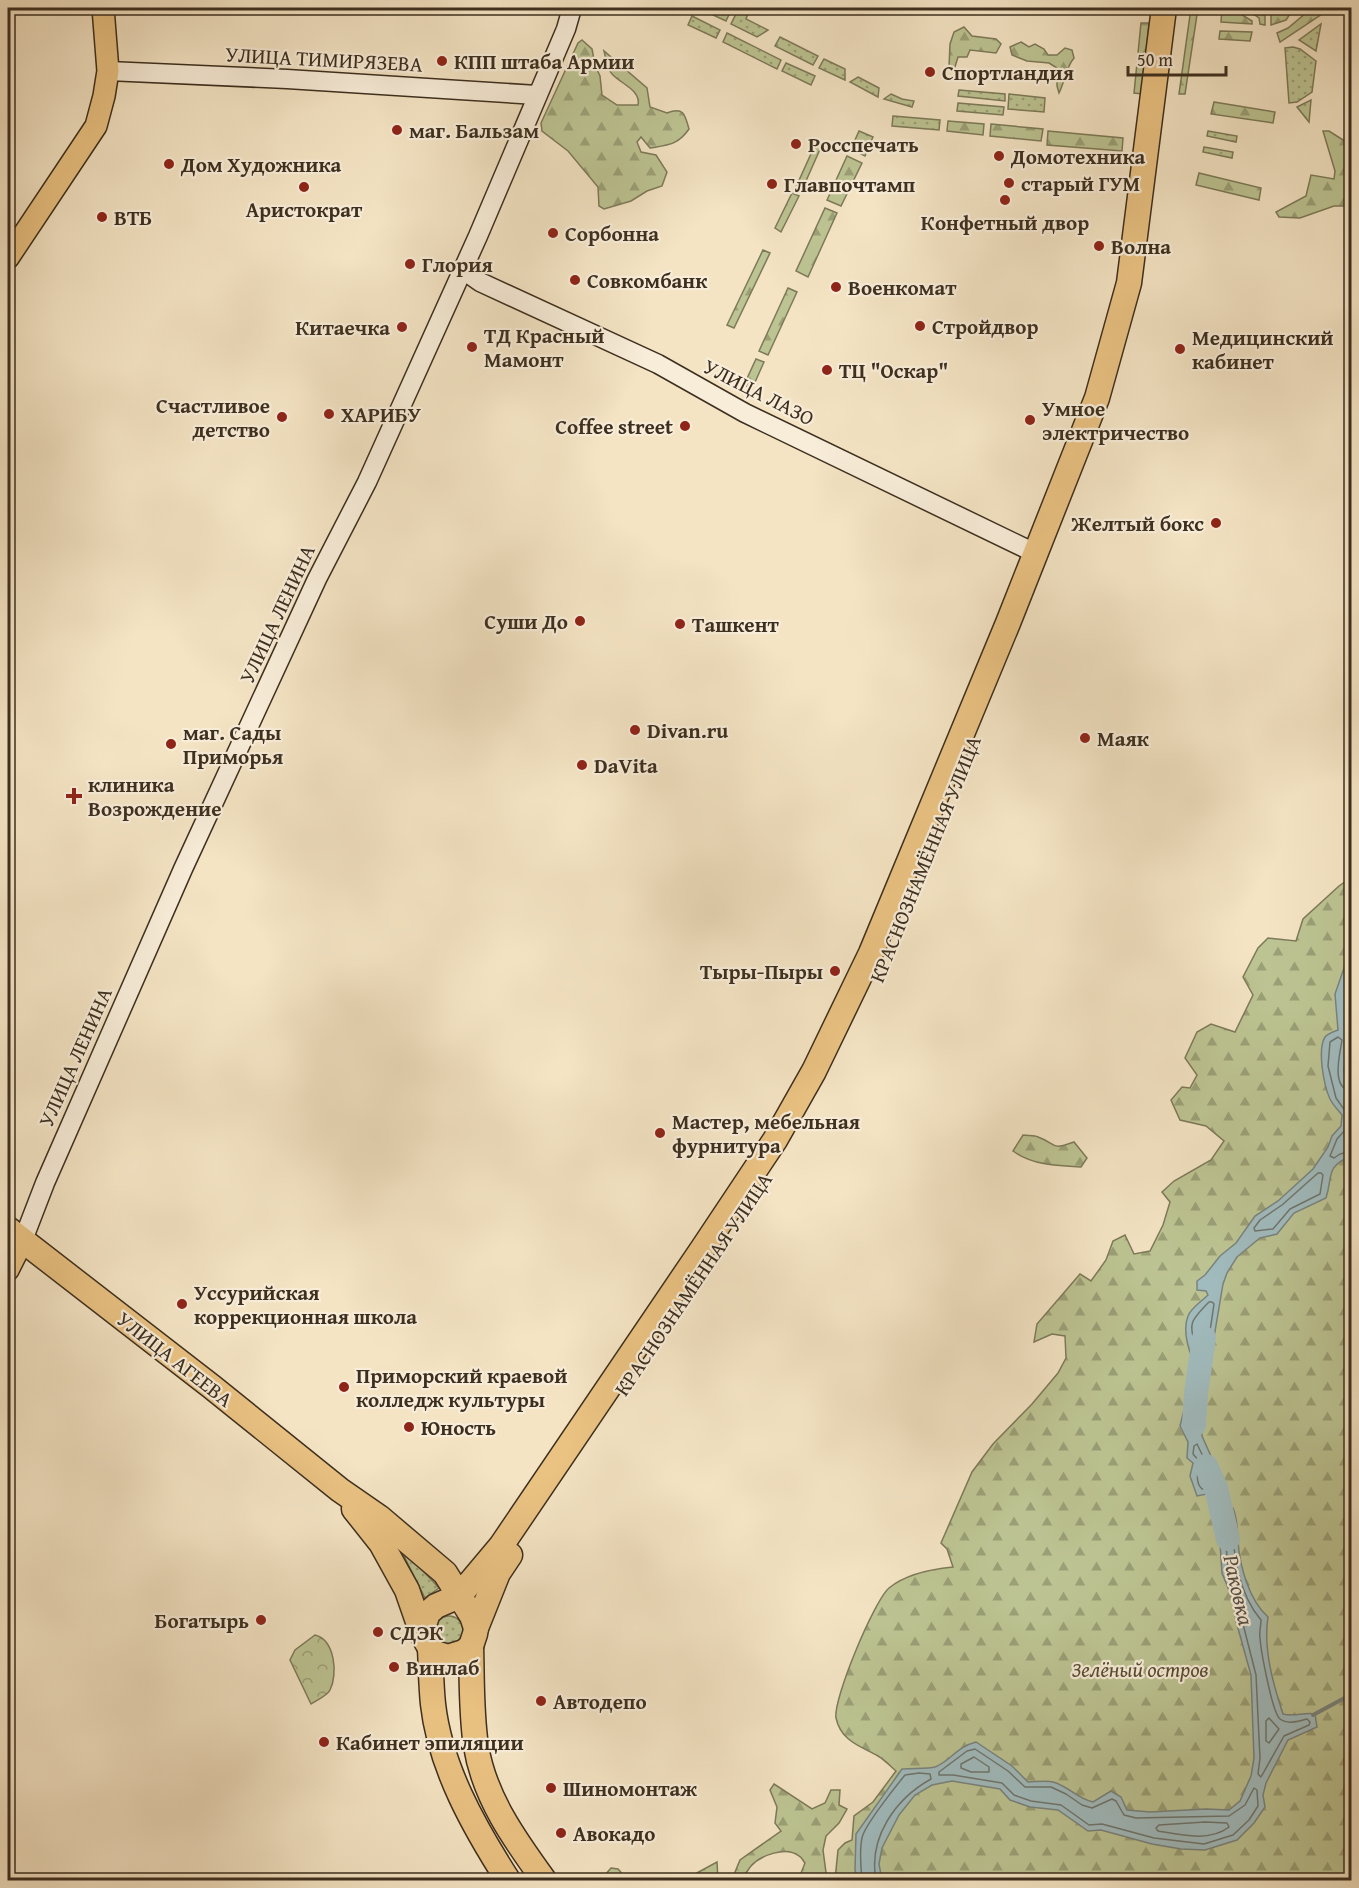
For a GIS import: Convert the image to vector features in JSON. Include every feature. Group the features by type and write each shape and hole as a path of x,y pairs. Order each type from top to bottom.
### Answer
{"highway":[{"name":"КРАСНОЗНАМЁННАЯ УЛИЦА","path":"459,1596 501,1546 769,1149 890,947 1035,553 1107,386 1129,283 1164,8"},
{"name":"КРАСНОЗНАМЁННАЯ УЛИЦА","path":"985,693 1107,386 1140,296 1177,8"},
{"name":"КРАСНОЗНАМЁННАЯ УЛИЦА","path":"473,1637 498,1573 804,1116 853,1008"},
{"name":"УЛИЦА АГЕЕВА","path":"15,1235 212,1387 340,1490 380,1517 445,1573 459,1596"},
{"name":"УЛИЦА АГЕЕВА","path":"340,1490 381,1543 407,1590 427,1642"},
{"path":"508,1881 489,1851 464,1802 444,1753 433,1705 427,1642 423,1628 428,1613 436,1606 459,1596 472,1616 474,1728 480,1763 489,1792 502,1817 544,1881"},
{"path":"427,1642 435,1653 448,1657 459,1655 473,1637"}],"main road":[{"path":"8,258 96,126 108,71 103,8"},
{"name":"УЛИЦА ЛЕНИНА","path":"15,1235 45,1183 183,869 317,579 367,482 463,270 566,29 572,8"},
{"name":"УЛИЦА ТИМИРЯЗЕВА","path":"108,71 287,79 537,95"},
{"name":"УЛИЦА ЛАЗО","path":"463,270 480,282 658,364 745,413 1035,553"},
{"path":"8,1270 15,1235"}],"green space":[{"path":"698,8 732,8 726,21"},
{"path":"739,8 749,11 746,19 768,30 757,37 731,24"},
{"path":"1191,8 1198,8 1185,94 1179,94"},
{"path":"1222,8 1231,8 1252,21 1252,24 1221,22"},
{"path":"1244,8 1257,8 1265,12 1265,25 1260,24 1259,18"},
{"path":"1282,8 1294,8 1286,20 1271,25 1271,14"},
{"path":"1312,8 1322,8 1322,14 1280,42 1277,33 1288,28"},
{"path":"692,16 720,30 716,38 688,25"},
{"path":"1141,23 1149,23 1142,94 1134,93"},
{"path":"1321,24 1316,51 1299,40"},
{"path":"964,27 972,36 996,39 1001,44 996,53 970,50 967,57 958,57 954,70 949,67 950,44 954,32"},
{"path":"1220,31 1252,32 1250,41 1219,39"},
{"path":"727,33 781,60 777,69 723,42"},
{"path":"780,37 818,56 813,65 775,46"},
{"path":"582,40 592,49 600,76 602,95 617,105 638,105 633,91 610,72 604,51 647,88 650,107 667,113 680,111 685,116 689,129 677,141 650,148 641,137 637,142 641,152 656,155 667,172 662,186 647,191 631,201 604,209 599,206 598,187 568,151 542,131 541,123 578,43"},
{"path":"1021,42 1029,47 1035,44 1044,49 1048,55 1057,55 1065,48 1072,50 1074,58 1059,93 1057,68 1049,63 1027,61 1012,55 1010,47"},
{"path":"1285,48 1300,49 1316,61 1312,92 1297,102 1289,103"},
{"path":"824,59 845,69 845,80 819,68"},
{"path":"786,63 815,76 811,85 782,71"},
{"path":"858,77 879,88 878,97 850,82"},
{"path":"959,90 1005,94 1005,101 958,96"},
{"path":"891,94 914,101 912,107 884,99"},
{"path":"1009,94 1045,98 1044,112 1008,109"},
{"path":"1311,100 1309,122 1297,107"},
{"path":"1214,102 1275,112 1273,123 1211,114"},
{"path":"958,103 1004,107 1003,115 957,111"},
{"path":"893,116 940,120 939,130 892,126"},
{"path":"948,121 984,124 983,135 947,131"},
{"path":"991,124 1043,129 1041,141 990,136"},
{"path":"859,131 873,137 865,156 851,149"},
{"path":"1048,131 1123,138 1122,151 1047,145"},
{"path":"1208,131 1237,136 1236,142 1207,136"},
{"path":"1323,131 1329,131 1351,145 1351,206 1334,206 1300,218 1279,217 1276,212 1306,196 1311,175 1334,179 1335,171"},
{"path":"815,145 821,147 802,190 796,187"},
{"path":"1204,147 1233,152 1232,158 1203,152"},
{"path":"847,156 862,163 841,206 827,200"},
{"path":"1199,173 1261,188 1259,200 1196,185"},
{"path":"792,193 799,196 781,232 775,228"},
{"path":"825,208 837,213 808,277 796,271"},
{"path":"763,250 770,253 734,328 727,325"},
{"path":"788,288 797,292 768,355 759,351"},
{"path":"756,359 764,362 752,389 744,385"},
{"name":"Зелёный остров","path":"1351,863 1351,1880 835,1880 838,1850 852,1840 854,1816 873,1802 896,1771 881,1758 858,1746 847,1737 842,1732 836,1718 847,1672 874,1611 889,1588 903,1579 919,1573 953,1567 947,1549 941,1543 972,1472 993,1444 1058,1373 1066,1358 1065,1336 1052,1334 1034,1342 1037,1324 1080,1274 1091,1281 1106,1260 1113,1241 1125,1235 1134,1254 1150,1251 1163,1225 1170,1202 1162,1192 1174,1181 1211,1160 1224,1141 1206,1126 1180,1120 1171,1100 1182,1087 1190,1088 1197,1075 1185,1058 1197,1032 1211,1024 1235,1032 1253,995 1243,977 1258,948 1268,938 1296,941 1303,919 1349,879"},
{"path":"1023,1135 1036,1136 1054,1146 1074,1142 1087,1158 1081,1167 1054,1165 1028,1159 1013,1151"},
{"path":"398,1544 439,1588 425,1598"},
{"path":"449,1616 459,1620 463,1630 459,1640 449,1644 439,1640 435,1630 439,1620"},
{"path":"315,1635 322,1638 331,1650 334,1675 329,1692 311,1704 290,1660 295,1650"},
{"path":"774,1784 812,1809 825,1803 831,1790 840,1790 839,1805 847,1809 839,1823 826,1836 823,1850 827,1880 802,1880 801,1873 805,1863 794,1853 787,1852 767,1855 755,1862 739,1880 733,1877 740,1860 781,1831 775,1823 777,1807 770,1790"},
{"path":"717,1862 718,1880 684,1880"},
{"path":"611,1868 618,1869 628,1880 607,1880 605,1875"}],"water":[{"path":"1351,931 1351,975 1345,989 1348,1031 1344,1072 1346,1082 1351,1087 1351,1156 1337,1164 1331,1173 1326,1198 1294,1213 1277,1234 1260,1238 1237,1257 1223,1284 1211,1355 1200,1369 1190,1351 1186,1336 1186,1322 1189,1313 1208,1295 1206,1291 1197,1290 1197,1281 1205,1275 1220,1256 1236,1243 1255,1216 1278,1201 1313,1169 1328,1147 1332,1136 1341,1126 1342,1115 1331,1101 1326,1086 1322,1068 1322,1050 1325,1037 1338,1030 1335,994 1345,965"},
{"path":"1196,1393 1200,1400 1202,1436 1227,1492 1218,1497 1212,1493 1197,1496 1190,1476 1193,1463 1187,1458 1188,1442 1180,1426 1187,1398"},
{"path":"1221,1507 1233,1508 1237,1521 1241,1562 1247,1582 1256,1602 1268,1617 1268,1653 1283,1714 1315,1714 1317,1727 1288,1740 1266,1783 1263,1795 1265,1807 1254,1823 1237,1840 1205,1850 1181,1849 1152,1844 1101,1830 1088,1831 1058,1810 1030,1807 1010,1800 1000,1789 952,1781 932,1785 915,1795 899,1815 882,1848 879,1864 882,1880 857,1880 856,1834 902,1769 935,1767 963,1747 976,1742 1012,1766 1028,1782 1053,1782 1093,1802 1111,1791 1121,1797 1127,1810 1150,1812 1229,1810 1240,1801 1251,1776 1254,1758 1251,1675 1236,1621 1233,1600 1222,1573 1220,1543 1214,1520"}],"waterway":[{"name":"Раковка","path":"1194,1425 1204,1338"},
{"name":"Раковка","path":"1206,1466 1216,1488 1228,1539"},
{"path":"1313,1715 1352,1694"}],"place":[{"name":"КПП штаба Армии","path":"442,61"},
{"name":"Спортландия","path":"930,72"},
{"name":"маг. Бальзам","path":"397,130"},
{"name":"Росспечать","path":"796,144"},
{"name":"Домотехника","path":"999,156"},
{"name":"Дом Художника","path":"169,164"},
{"name":"старый ГУМ","path":"1009,183"},
{"name":"Главпочтамп","path":"772,184"},
{"name":"Аристократ","path":"304,187"},
{"name":"Конфетный двор","path":"1005,200"},
{"name":"ВТБ","path":"102,217"},
{"name":"Сорбонна","path":"553,233"},
{"name":"Волна","path":"1099,246"},
{"name":"Глория","path":"410,264"},
{"name":"Совкомбанк","path":"575,280"},
{"name":"Военкомат","path":"836,287"},
{"name":"Стройдвор","path":"920,326"},
{"name":"Китаечка","path":"402,327"},
{"name":"ТД Красный Мамонт","path":"472,347"},
{"name":"Медицинский кабинет","path":"1180,349"},
{"name":"ТЦ \"Оскар\"","path":"827,370"},
{"name":"ХАРИБУ","path":"329,414"},
{"name":"Счастливое детство","path":"282,417"},
{"name":"Умное электричество","path":"1030,420"},
{"name":"Coffee street","path":"685,426"},
{"name":"Желтый бокс","path":"1216,523"},
{"name":"Суши До","path":"580,621"},
{"name":"Ташкент","path":"680,624"},
{"name":"Divan.ru","path":"635,730"},
{"name":"Маяк","path":"1085,738"},
{"name":"маг. Сады Приморья","path":"171,744"},
{"name":"DaVita","path":"582,765"},
{"name":"клиника Возрождение","path":"74,796"},
{"name":"Тыры-Пыры","path":"835,971"},
{"name":"Мастер, мебельная фурнитура","path":"660,1133"},
{"name":"Уссурийская коррекционная школа","path":"182,1304"},
{"name":"Приморский краевой колледж культуры","path":"344,1387"},
{"name":"Юность","path":"409,1427"},
{"name":"Богатырь","path":"261,1620"},
{"name":"СДЭК","path":"378,1632"},
{"name":"Винлаб","path":"394,1667"},
{"name":"Автодепо","path":"541,1701"},
{"name":"Кабинет эпиляции","path":"324,1742"},
{"name":"Шиномонтаж","path":"551,1788"},
{"name":"Авокадо","path":"561,1833"}]}
